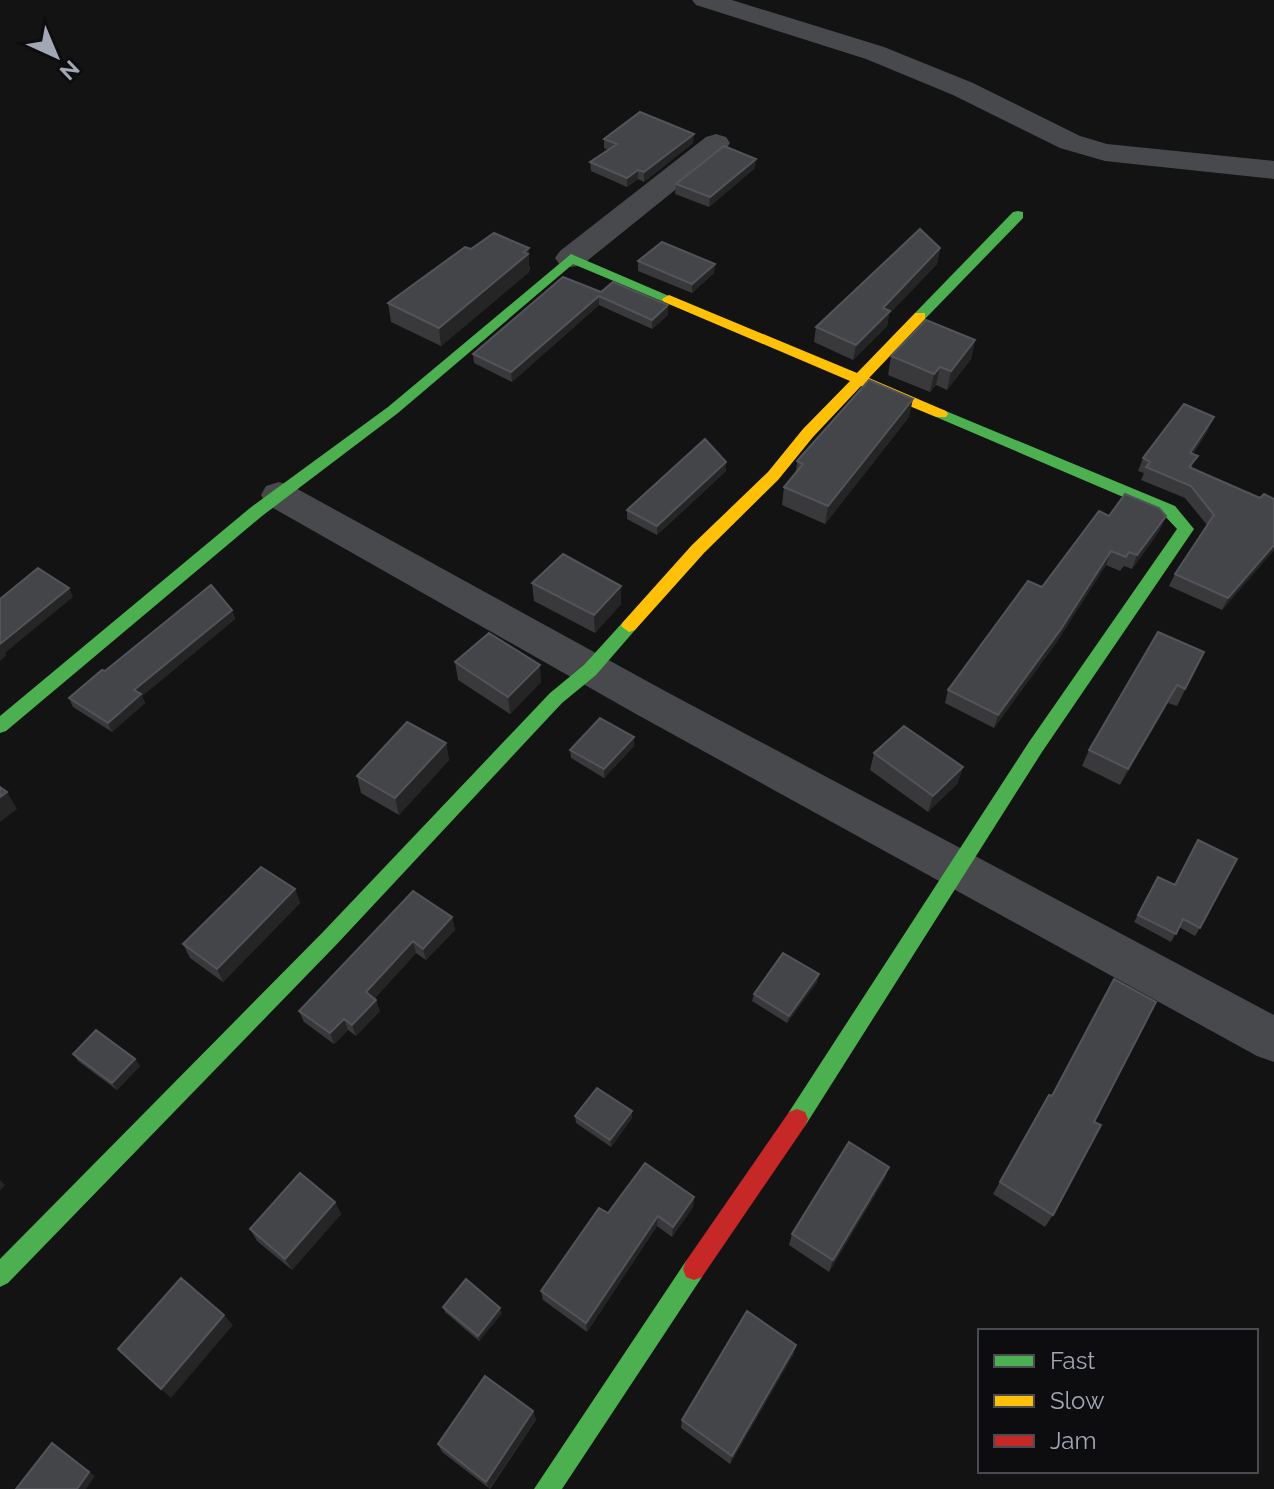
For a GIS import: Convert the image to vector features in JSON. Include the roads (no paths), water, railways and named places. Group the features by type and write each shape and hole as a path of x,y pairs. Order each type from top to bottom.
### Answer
{"street":[{"path":"705,0 875,53 963,89 1070,142 1105,152 1274,170"},
{"path":"0,726 172,581 279,495 393,410 571,258 716,143"},
{"path":"0,1275 330,938 556,698 590,670 698,549 773,476 808,433 1018,215"},
{"path":"547,1489 657,1322 770,1161 1126,612 1186,529 1169,510 571,258"},
{"path":"279,495 590,670 1274,1040"}]}
